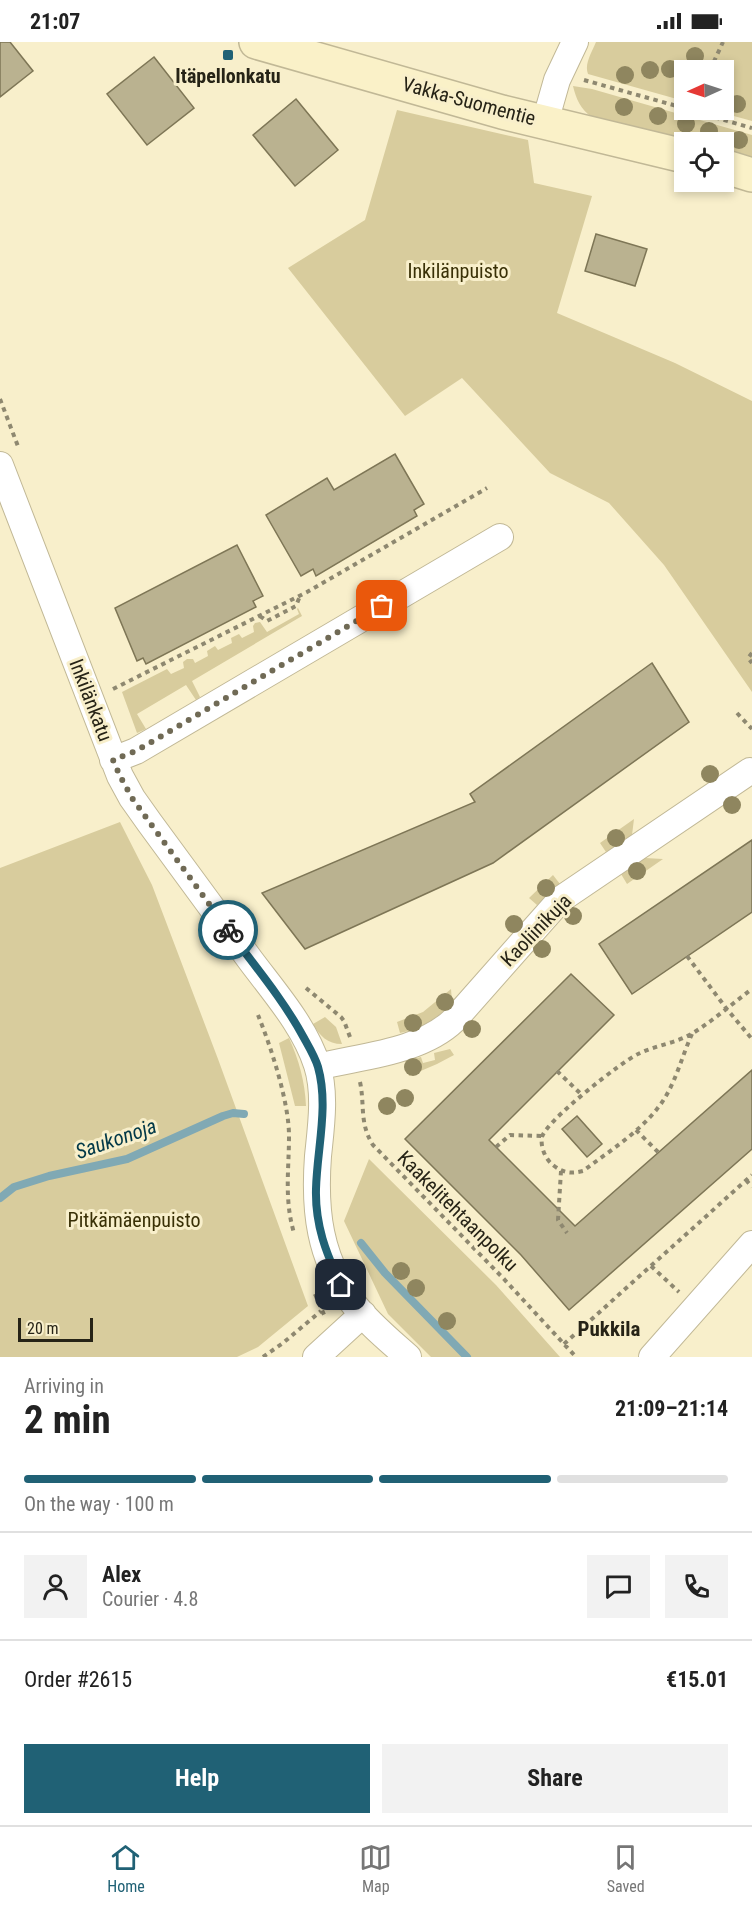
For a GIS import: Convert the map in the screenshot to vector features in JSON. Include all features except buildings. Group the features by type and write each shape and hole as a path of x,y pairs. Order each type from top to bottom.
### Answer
{"street":[{"name":"Vakka-Suomentie","path":"256,42 502,112 674,154"},
{"path":"546,122 557,80 575,42"},
{"path":"734,169 752,175"},
{"name":"Inkilänkatu","path":"0,465 120,776 132,798 280,999 318,1066 322,1115 316,1190 321,1240 341,1285 352,1302 408,1357"},
{"path":"113,760 136,751 500,537"},
{"name":"Kaoliinikuja","path":"318,1066 412,1045 442,1030 454,1020 561,899 750,771"},
{"path":"652,1357 752,1244"},
{"path":"316,1357 363,1314"}],"path":[{"path":"715,60 723,42"},
{"path":"557,80 580,79 674,105"},
{"path":"725,120 752,128"},
{"path":"112,690 300,596 486,488"},
{"path":"259,616 267,621 296,606 300,596"},
{"path":"752,652 748,658 752,663"},
{"path":"737,713 752,729"},
{"path":"687,956 752,1039"},
{"path":"692,1034 680,1068 658,1108 636,1130 583,1171 573,1174 561,1171 548,1161 542,1145 542,1136 548,1126 582,1095 620,1064 638,1053 692,1034 752,989"},
{"path":"254,1006 268,1043 286,1107 289,1135 287,1192 290,1219 296,1241"},
{"path":"557,1071 582,1095"},
{"name":"Kaakelitehtaanpolku","path":"359,1076 363,1123 373,1145 503,1278 576,1357"},
{"path":"636,1130 658,1152"},
{"path":"496,1147 510,1135 542,1136"},
{"path":"561,1171 558,1220 567,1233"},
{"path":"564,1344 752,1174"},
{"path":"746,1180 752,1187"},
{"path":"651,1266 696,1307"},
{"path":"314,1293 326,1319 342,1335"},
{"path":"263,1357 284,1343 321,1311"}],"green space":[{"path":"596,42 752,42 752,121 734,116 734,60 674,60 674,98 588,74 588,62"},
{"path":"573,86 592,89 674,113 674,120 700,120 752,135 752,159 734,153 734,132 674,132 674,137 592,117 585,111"},
{"name":"Inkilänpuisto","path":"397,110 528,140 534,183 592,196 557,313 675,363 752,401 752,692 664,565 609,503 550,473 462,378 405,416 288,268 365,220"},
{"path":"298,608 302,616 192,681 200,697 196,700 186,685 137,714 146,729 137,733 122,692 167,669 171,674 184,668 183,662 187,659 193,659 195,663 208,656 207,651 215,646 218,650 232,643 231,638 239,634 242,638 254,632 255,623 260,622 267,632 299,614"},
{"path":"634,819 632,835 606,852 600,843"},
{"name":"Pitkämäenpuisto","path":"120,822 152,885 308,1306 258,1347 237,1357 0,1357 0,868"},
{"path":"645,858 663,859 627,884 621,874"},
{"path":"553,875 560,884 537,905 529,898"},
{"path":"451,989 452,1002 441,1013 422,1026 400,1033 397,1022 423,1012"},
{"path":"325,1017 336,1027 342,1044 328,1041 321,1036 313,1024"},
{"path":"289,1038 301,1071 306,1106 295,1106 279,1043"},
{"path":"450,1049 454,1055 409,1076 405,1061 421,1057 423,1063 435,1060 434,1053"},
{"path":"369,1159 496,1285 560,1357 431,1357 388,1314 344,1221"}],"waterway":[{"name":"Saukonoja","path":"0,1198 14,1187 49,1176 127,1159 223,1116 233,1113 244,1114"},
{"name":"Saukonoja","path":"361,1243 385,1273 467,1357"}],"way so far":[{"path":"228,930 132,798 113,760 136,751 382,606"}],"place":[{"name":"Itäpellonkatu","path":"228,55"}],"district":[{"name":"Pukkila","path":"609,1329"}],"route":[{"path":"228,930 280,999 318,1066 322,1115 316,1190 317,1215 321,1240 341,1285"}]}
